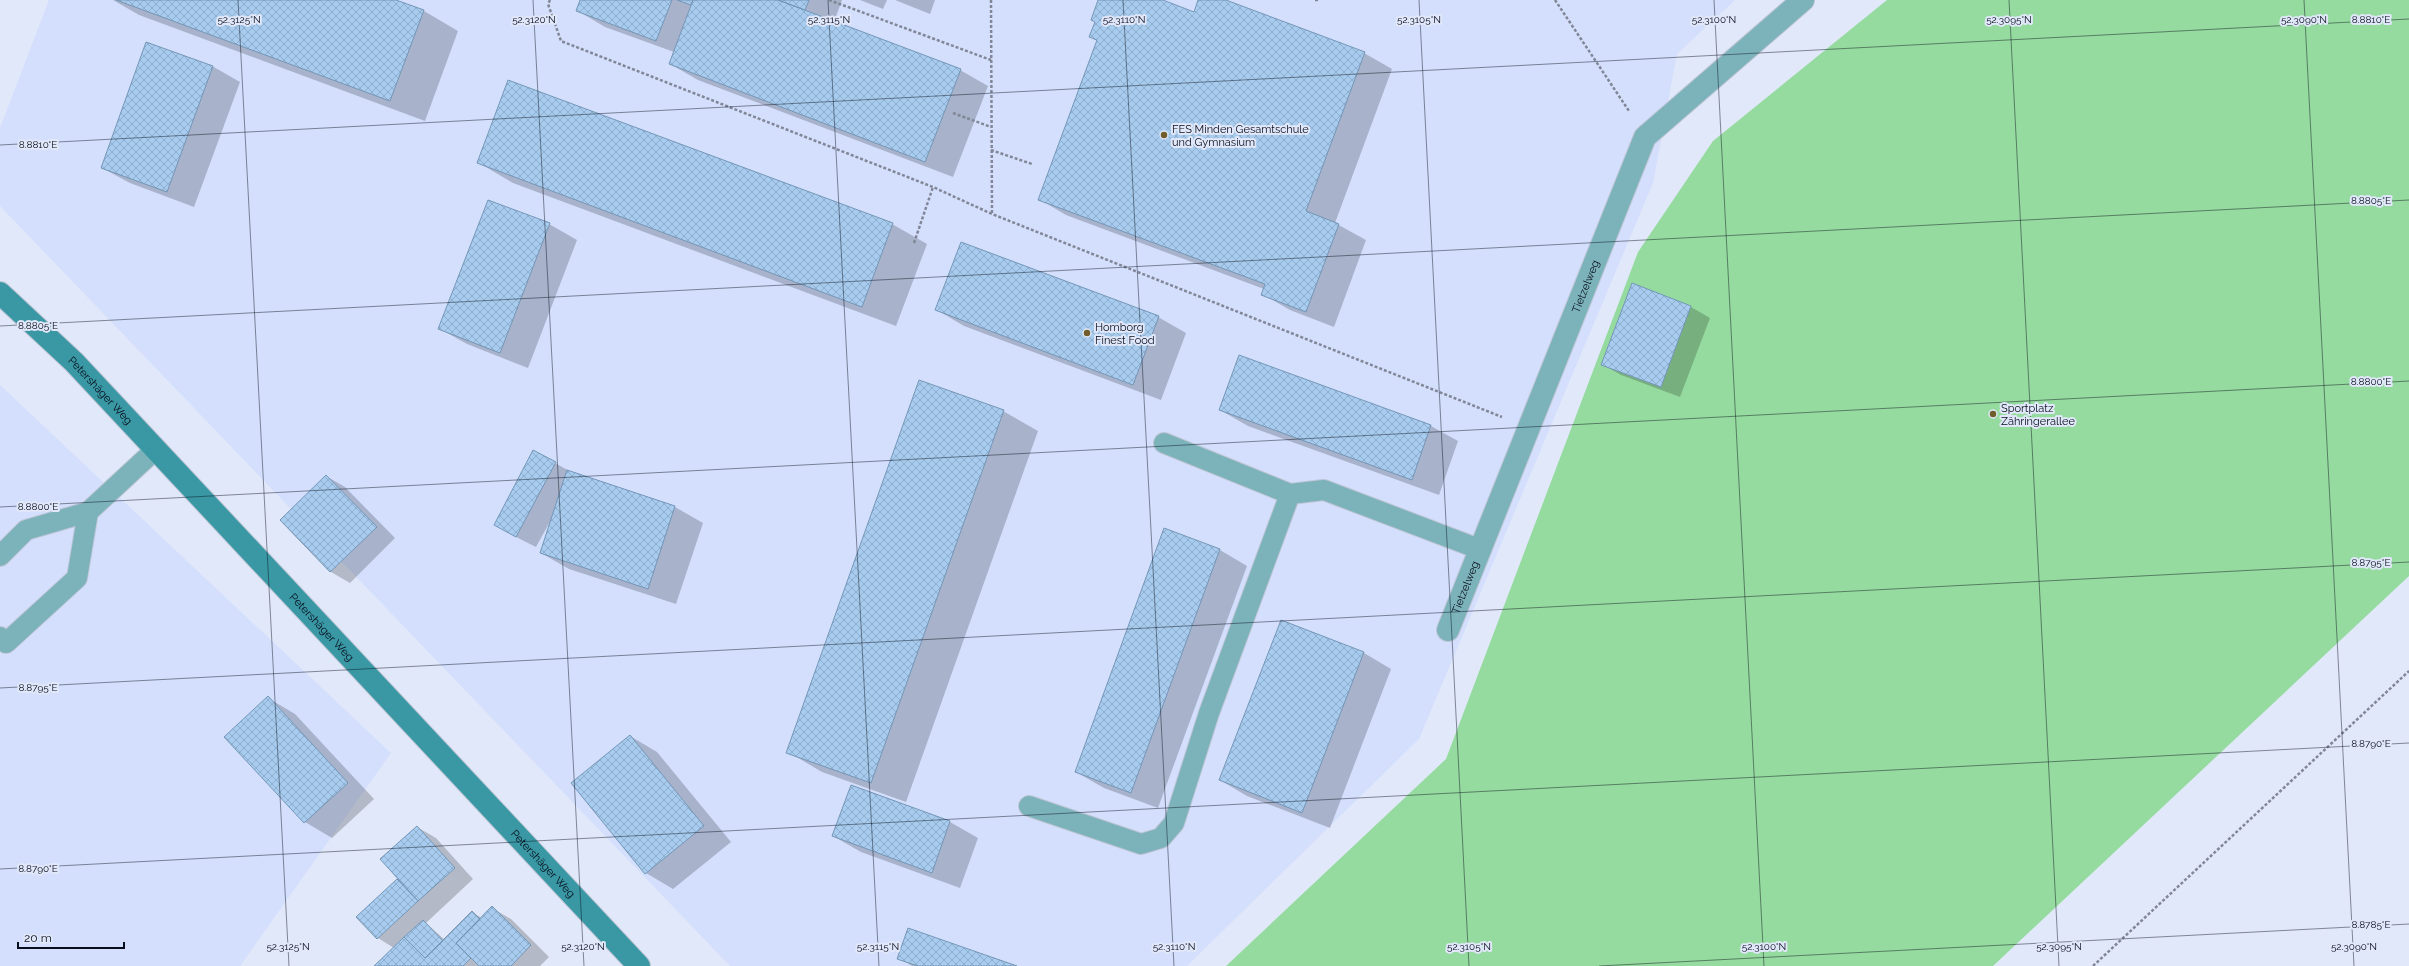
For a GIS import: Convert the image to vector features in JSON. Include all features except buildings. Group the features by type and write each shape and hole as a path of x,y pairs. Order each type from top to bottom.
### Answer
{"street":[{"name":"Tietzelweg","path":"1448,630 1479,549 1645,137 1803,0"},
{"name":"Petershäger Weg","path":"0,293 74,362 639,966"}],"lane":[{"path":"1164,443 1290,494 1324,490 1479,549"},
{"path":"0,556 26,530 88,512 155,450"},
{"path":"1029,806 1141,844 1162,838 1174,823 1209,713 1290,494"},
{"path":"0,637 6,643 77,578 88,512"}],"path":[{"path":"550,0 548,4 561,41 933,187 992,214 1528,427"},
{"path":"829,0 991,60"},
{"path":"990,0 992,214"},
{"path":"1315,0 1320,0"},
{"path":"1555,0 1645,137"},
{"path":"953,113 991,128"},
{"path":"991,150 1032,164"},
{"path":"914,243 933,187"},
{"path":"2093,966 2409,671"}],"shaded area":[{"path":"49,0 1735,0 1677,54 1653,183 1419,739 1187,966 730,966 0,206 0,128"},
{"path":"0,385 391,753 240,966 0,966"}],"green space":[{"name":"Sportplatz Zähringerallee","path":"1887,0 2409,0 2409,576 1993,966 1226,966 1446,759 1638,252 1713,141"}],"place":[{"name":"FES Minden Gesamtschule und Gymnasium","path":"1164,135"},
{"name":"Homborg Finest Food","path":"1087,333"},
{"name":"Sportplatz Zähringerallee","path":"1993,414"}]}
